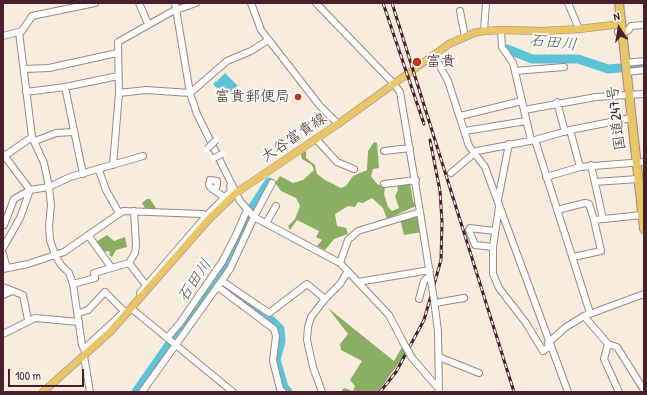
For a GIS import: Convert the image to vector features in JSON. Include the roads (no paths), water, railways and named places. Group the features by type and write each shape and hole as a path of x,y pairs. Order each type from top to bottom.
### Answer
{"highway":[{"name":"国道247号","path":"619,3 620,29 631,118 640,163 638,179 644,229"}],"main road":[{"name":"大谷富貴線","path":"43,392 132,309 147,288 207,218 230,196 338,124 449,44 465,37 484,32 501,30 543,31 620,29"}],"street":[{"path":"3,36 19,32 32,16 95,3"},
{"path":"139,3 148,24"},
{"path":"171,3 175,10"},
{"path":"175,3 189,93 197,114 231,185 230,196"},
{"path":"113,165 119,93 117,53 118,42 175,10 196,3"},
{"path":"251,3 261,30 268,40 320,106 338,124"},
{"path":"316,3 400,92 416,180 434,302 439,357 438,390"},
{"path":"484,32 486,3"},
{"path":"568,3 579,29"},
{"path":"460,11 465,37"},
{"path":"620,29 631,23 644,21"},
{"path":"631,23 644,25"},
{"path":"501,30 502,47 513,63 526,121 573,257 587,314 608,344 617,347 644,391"},
{"path":"19,32 26,92 34,139 44,163 49,187 51,205 49,226 50,240 55,255 61,265 70,273 73,284 79,314 78,322 87,350 90,392"},
{"path":"119,93 146,90 189,93 227,62 251,51 268,40"},
{"path":"24,69 49,68 117,53"},
{"path":"434,55 448,81 469,146 485,167 549,345 568,392"},
{"path":"625,63 644,61"},
{"path":"515,71 564,67"},
{"path":"626,72 644,70"},
{"path":"26,92 65,87 118,76"},
{"path":"65,87 83,174"},
{"path":"524,110 557,102 596,97 644,94"},
{"path":"460,116 522,101"},
{"path":"557,102 580,167"},
{"path":"450,172 474,153 567,131 631,118"},
{"path":"465,131 526,121"},
{"path":"30,190 4,156 34,139 56,133 74,132"},
{"path":"316,139 337,162 354,169"},
{"path":"207,149 216,140"},
{"path":"509,144 498,204 493,247 493,274 499,288 526,323 542,351 566,327 587,314 644,294"},
{"path":"384,151 410,148"},
{"path":"214,158 222,154"},
{"path":"3,225 14,199 30,190 49,187 70,177 99,170 143,156"},
{"path":"546,177 580,167 640,163"},
{"path":"591,166 603,219"},
{"path":"99,170 106,190 118,213"},
{"path":"595,182 638,179"},
{"path":"384,184 416,180"},
{"path":"142,392 230,269 254,217 272,184"},
{"path":"3,248 20,218 30,190"},
{"path":"215,190 230,196 254,217 340,263 388,315 412,358 438,390"},
{"path":"557,210 589,204 601,251 573,257"},
{"path":"266,223 276,206"},
{"path":"168,338 222,262 247,210"},
{"path":"73,284 95,278 94,273 129,263 135,253 136,245 134,211"},
{"path":"3,254 5,269 64,252 118,213 134,211 203,214 207,218"},
{"path":"340,263 348,240 358,231 420,212"},
{"path":"594,220 642,215"},
{"path":"3,225 11,223"},
{"path":"493,247 475,245 469,230 470,228 495,231"},
{"path":"88,235 111,268"},
{"path":"87,350 147,288 129,263"},
{"path":"322,392 313,367 308,334 311,317 325,299 340,284 348,271"},
{"path":"358,282 430,275"},
{"path":"419,299 424,281 430,275"},
{"path":"222,281 269,313 307,284 325,299"},
{"path":"3,287 23,295 28,320"},
{"path":"218,287 274,329 276,336 273,361 280,389 283,392"},
{"path":"3,295 12,291"},
{"path":"79,314 88,310 105,292 124,311"},
{"path":"434,302 464,298"},
{"path":"132,309 177,344 234,392"},
{"path":"3,334 28,320 39,318 78,322"},
{"path":"608,344 604,359 619,392"},
{"path":"439,357 479,373"}],"water":[{"path":"225,73 238,86 230,93 223,86 219,90 213,84 216,81 219,83 217,81"}],"waterway":[{"name":"石田川","path":"507,49 532,59 578,59 608,69 620,68"},
{"name":"石田川","path":"632,66 644,65"},
{"name":"石田川","path":"136,392 232,252 252,208 269,182"},
{"path":"222,286 269,318 280,329 281,341 276,360 284,387 288,392"}],"railway":[{"path":"383,3 424,124"},
{"path":"392,3 514,392"},
{"path":"380,392 396,372 424,320 441,260 442,222 440,191 430,140"}],"place":[{"name":"富貴","path":"417,62"},
{"name":"富貴郵便局","path":"298,97"}]}
